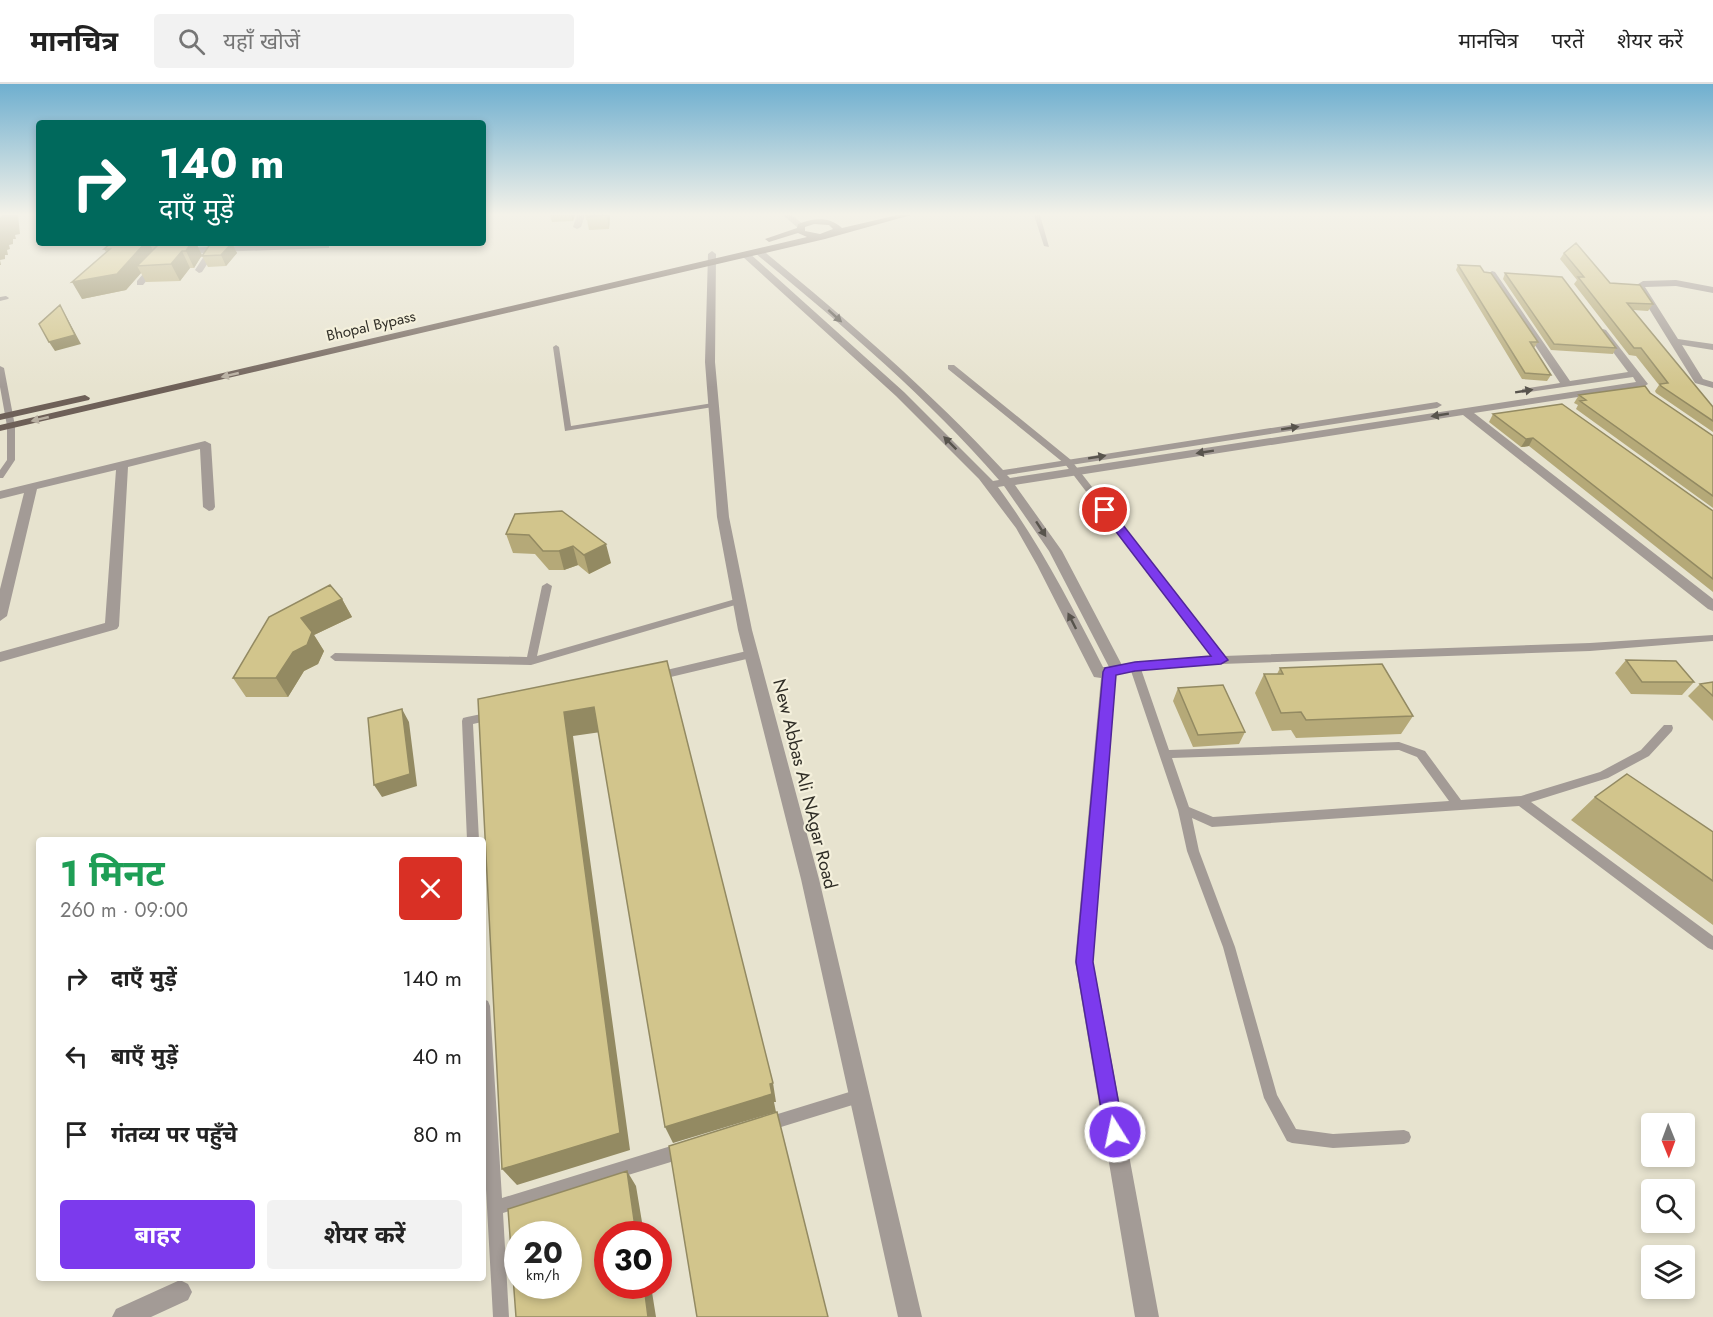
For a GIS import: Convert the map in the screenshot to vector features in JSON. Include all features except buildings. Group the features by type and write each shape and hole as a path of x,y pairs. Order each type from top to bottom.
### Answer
{"main road":[{"name":"Bhopal Bypass","path":"5,422 650,273"}],"street":[{"path":"140,283 149,273"},
{"name":"New Abbas Ali NAgar Road","path":"712,273 710,362 723,517 751,654 810,879 910,1317"},
{"path":"766,273 900,394 986,481 1021,527 1108,671"},
{"path":"784,273 906,380 979,451 1030,512 1059,557 1108,671 1084,962 1147,1317"},
{"path":"1492,273 1567,385"},
{"path":"1713,290 1676,283 1640,286 1699,381 1713,385"},
{"path":"1595,321 1650,397"},
{"path":"1675,341 1713,347"},
{"path":"1002,478 1076,472 1550,398 1639,379"},
{"path":"986,481 1068,462 1567,385 1639,379"},
{"path":"1550,398 1569,412"},
{"path":"1464,411 1713,606"},
{"path":"0,495 205,444 209,507"},
{"path":"0,657 112,626 123,464"},
{"path":"0,616 32,486"},
{"path":"124,1317 180,1292"}],"lane":[{"path":"556,347 568,429 713,405"},
{"path":"951,367 1068,462 1221,660"},
{"path":"0,368 11,460 0,476"},
{"path":"531,661 547,586"},
{"path":"335,657 531,661 739,601"},
{"path":"1108,671 1135,666 1221,660 1446,654 1510,648 1590,647 1713,638"},
{"path":"649,678 751,654"},
{"path":"1135,666 1184,810 1193,851 1229,946 1272,1098 1292,1136 1333,1141 1404,1137"},
{"path":"473,837 466,721 501,713"},
{"path":"1184,810 1212,822 1521,801 1609,778 1646,753 1668,728"},
{"path":"1166,754 1399,746 1421,754 1458,805"},
{"path":"1521,801 1713,944"},
{"path":"486,1056 501,1317"},
{"path":"757,1128 859,1096"},
{"path":"495,1208 700,1145"}],"route":[{"path":"1105,510 1221,660 1135,666 1109,672 1084,962 1115,1132"}]}
